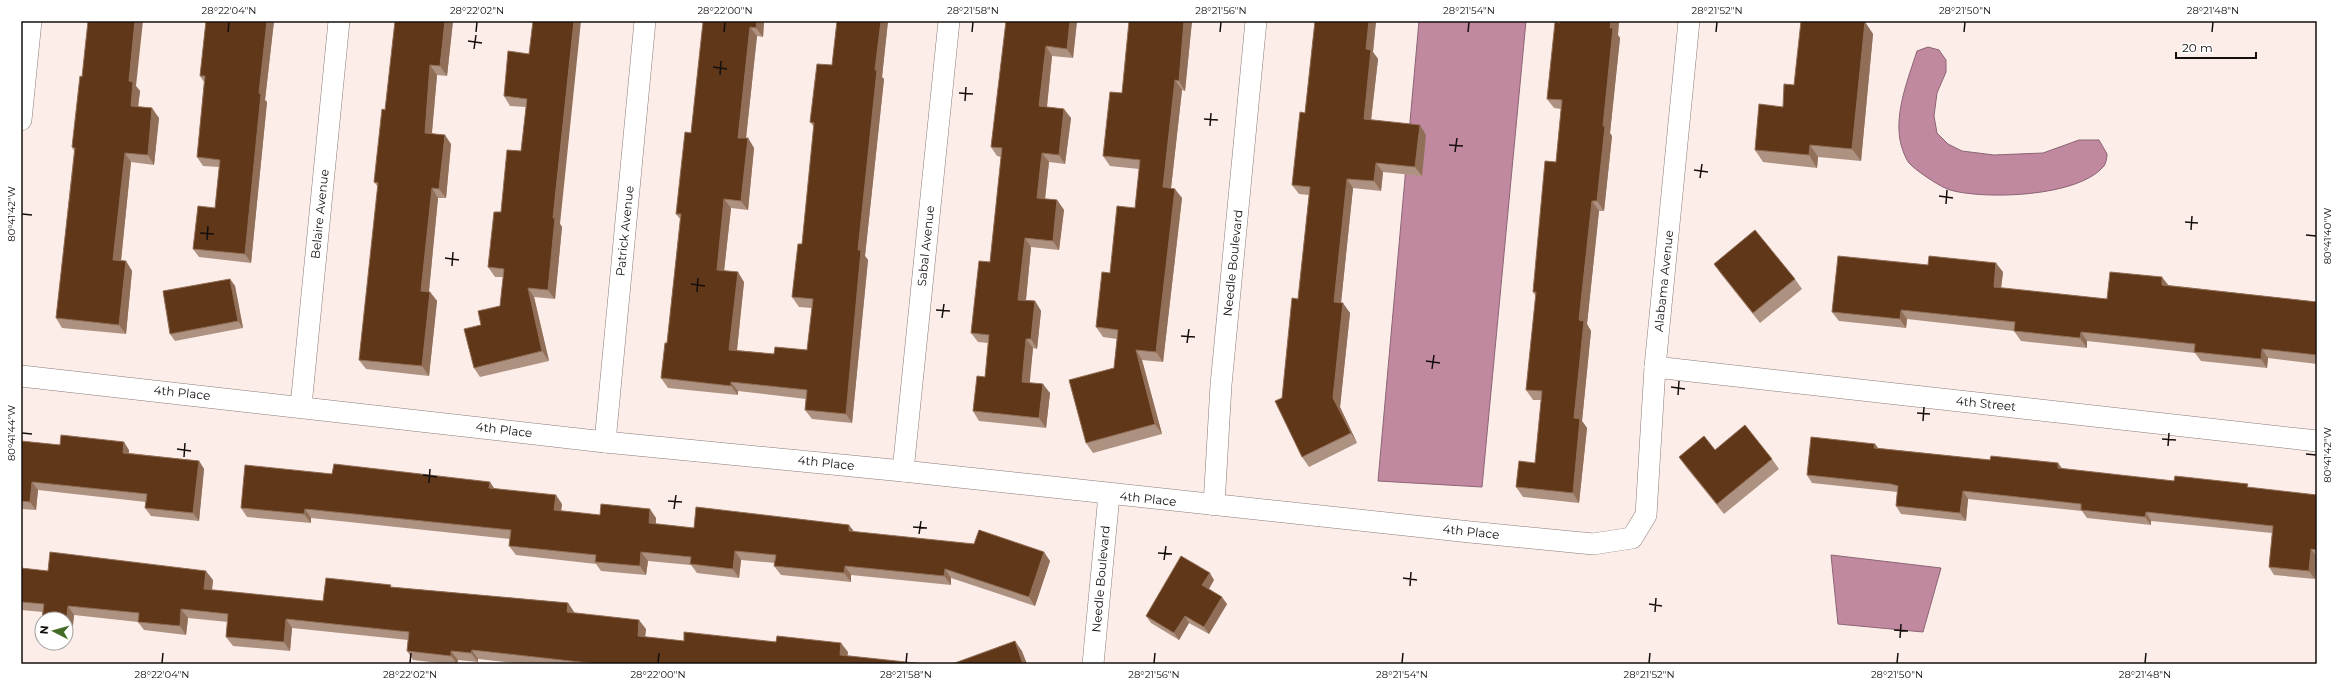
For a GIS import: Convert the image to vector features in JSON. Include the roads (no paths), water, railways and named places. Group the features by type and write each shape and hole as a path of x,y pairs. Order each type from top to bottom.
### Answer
{"street":[{"path":"21,120 31,21"},
{"name":"Belaire Avenue","path":"301,406 339,21"},
{"name":"Patrick Avenue","path":"605,442 646,21"},
{"name":"Sabal Avenue","path":"903,471 949,21"},
{"name":"Needle Boulevard","path":"1214,505 1221,385 1256,21"},
{"name":"Alabama Avenue","path":"1632,538 1646,515 1655,367 1689,21"},
{"name":"4th Street","path":"1655,367 2317,441"},
{"name":"4th Place","path":"21,376 301,406 605,442 903,471 1109,495 1593,544 1632,538"},
{"name":"Needle Boulevard","path":"1093,664 1109,495"}]}
